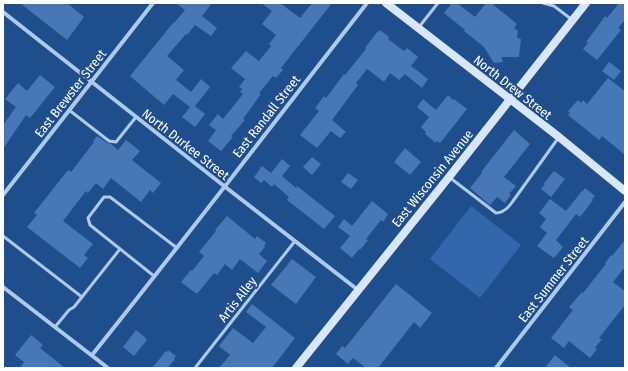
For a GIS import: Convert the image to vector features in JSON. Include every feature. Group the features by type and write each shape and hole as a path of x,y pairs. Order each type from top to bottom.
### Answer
{"main road":[{"name":"North Drew Street","path":"386,3 559,137 625,191"},
{"name":"East Wisconsin Avenue","path":"296,368 586,3"}],"street":[{"name":"East Brewster Street","path":"3,195 153,3"},
{"name":"East Randall Street","path":"92,355 367,3"},
{"name":"North Durkee Street","path":"3,12 358,290"},
{"name":"East Summer Street","path":"496,368 625,202"},
{"path":"3,287 108,368"},
{"path":"98,368 102,363"}],"lane":[{"path":"418,28 438,3"},
{"path":"543,3 554,6 573,20"},
{"path":"69,110 108,141 116,142 136,117"},
{"path":"449,177 496,213 500,213 506,210 513,201 559,137"},
{"path":"154,276 90,225 88,218 104,197 110,198 177,248"},
{"path":"3,236 82,297"},
{"name":"Artis Alley","path":"195,368 296,241"},
{"path":"55,327 82,297 120,249"}],"shaded area":[{"path":"471,206 521,245 480,298 430,259"}],"building":[{"path":"20,3 67,3 84,17 67,40"},
{"path":"176,3 212,3 202,16 217,28 211,36 195,25 167,56 184,70 176,80 191,92 201,79 210,87 195,106 205,114 195,127 182,117 190,107 173,94 164,105 130,76 185,10"},
{"path":"261,3 280,3 300,18 312,3 332,3 281,68 283,70 276,78 273,76 259,93 261,94 243,119 245,120 231,136 233,137 221,151 208,141 216,130 209,125 218,114 223,119 243,94 240,92 242,89 239,87 245,79 231,68 246,51 259,61 271,46 269,44 276,35 262,24 272,11"},
{"path":"452,3 457,3 475,17 486,3 491,3 517,24 514,28 518,31 517,38 521,39 519,57 501,57 503,62 494,63 484,47 444,13"},
{"path":"619,3 625,3 625,20 618,28 621,30 597,60 583,49 588,43 586,42 605,16 607,18"},
{"path":"380,30 389,37 388,39 404,51 407,48 418,57 411,66 428,79 422,88 405,74 399,80 390,73 384,82 367,69 356,83 358,85 332,120 346,132 340,138 331,131 317,148 300,135 319,111 315,108 324,96 326,98"},
{"path":"609,62 621,71 614,80 602,71"},
{"path":"40,75 55,87 30,118 26,115 3,149 3,125 16,107 5,99 18,83 27,91"},
{"path":"608,78 625,91 625,155 602,136 599,140 568,115 570,113 568,111 578,100 581,103 583,100 587,104"},
{"path":"448,95 467,109 440,143 437,141 436,143 425,134 426,132 421,127 429,117 417,107 423,99 436,110"},
{"path":"514,130 530,144 504,177 516,186 509,194 511,195 505,203 497,197 490,205 470,188"},
{"path":"97,136 118,150 126,140 140,151 132,160 161,183 153,193 150,190 141,202 111,178 103,189 96,183 88,193 86,191 63,221 93,244 84,255 88,258 80,268 27,227 37,215 34,213 68,170 71,172"},
{"path":"405,148 421,162 410,175 394,162"},
{"path":"312,157 321,164 312,175 303,167"},
{"path":"282,159 290,166 282,176 335,216 324,229 287,200 289,197 274,184 272,187 264,180 261,183 254,177 262,166 271,173"},
{"path":"554,171 565,179 551,197 541,189"},
{"path":"348,173 358,180 351,189 341,182"},
{"path":"585,188 595,196 580,217 576,214 556,240 563,247 554,258 537,246 547,233 540,227 546,219 539,213 550,199 566,211"},
{"path":"372,201 388,214 383,222 381,220 366,239 368,240 352,258 340,248 350,236 338,227 344,219 352,226"},
{"path":"227,216 255,239 257,236 266,243 264,246 265,247 259,254 267,261 258,273 240,259 232,270 225,264 217,275 214,273 197,294 181,282 204,256 199,252"},
{"path":"625,240 625,267 613,282 625,291 625,305 599,338 602,339 590,358 569,341 564,348 551,338 573,310 569,307 582,292 583,293 606,264 605,263 611,255 612,256"},
{"path":"292,259 316,277 296,304 271,285"},
{"path":"396,284 432,313 420,328 414,322 378,368 366,368 353,358 348,364 336,354 342,346 345,348"},
{"path":"252,304 295,338 272,368 219,368 230,355 219,346 233,328 253,343 266,327 246,312"},
{"path":"136,330 147,340 134,356 123,347"},
{"path":"31,335 43,345 40,348 65,368 20,368 24,362 15,355"},
{"path":"168,350 176,356 168,368 152,368 166,351 167,352"},
{"path":"555,355 571,368 545,368"}]}
